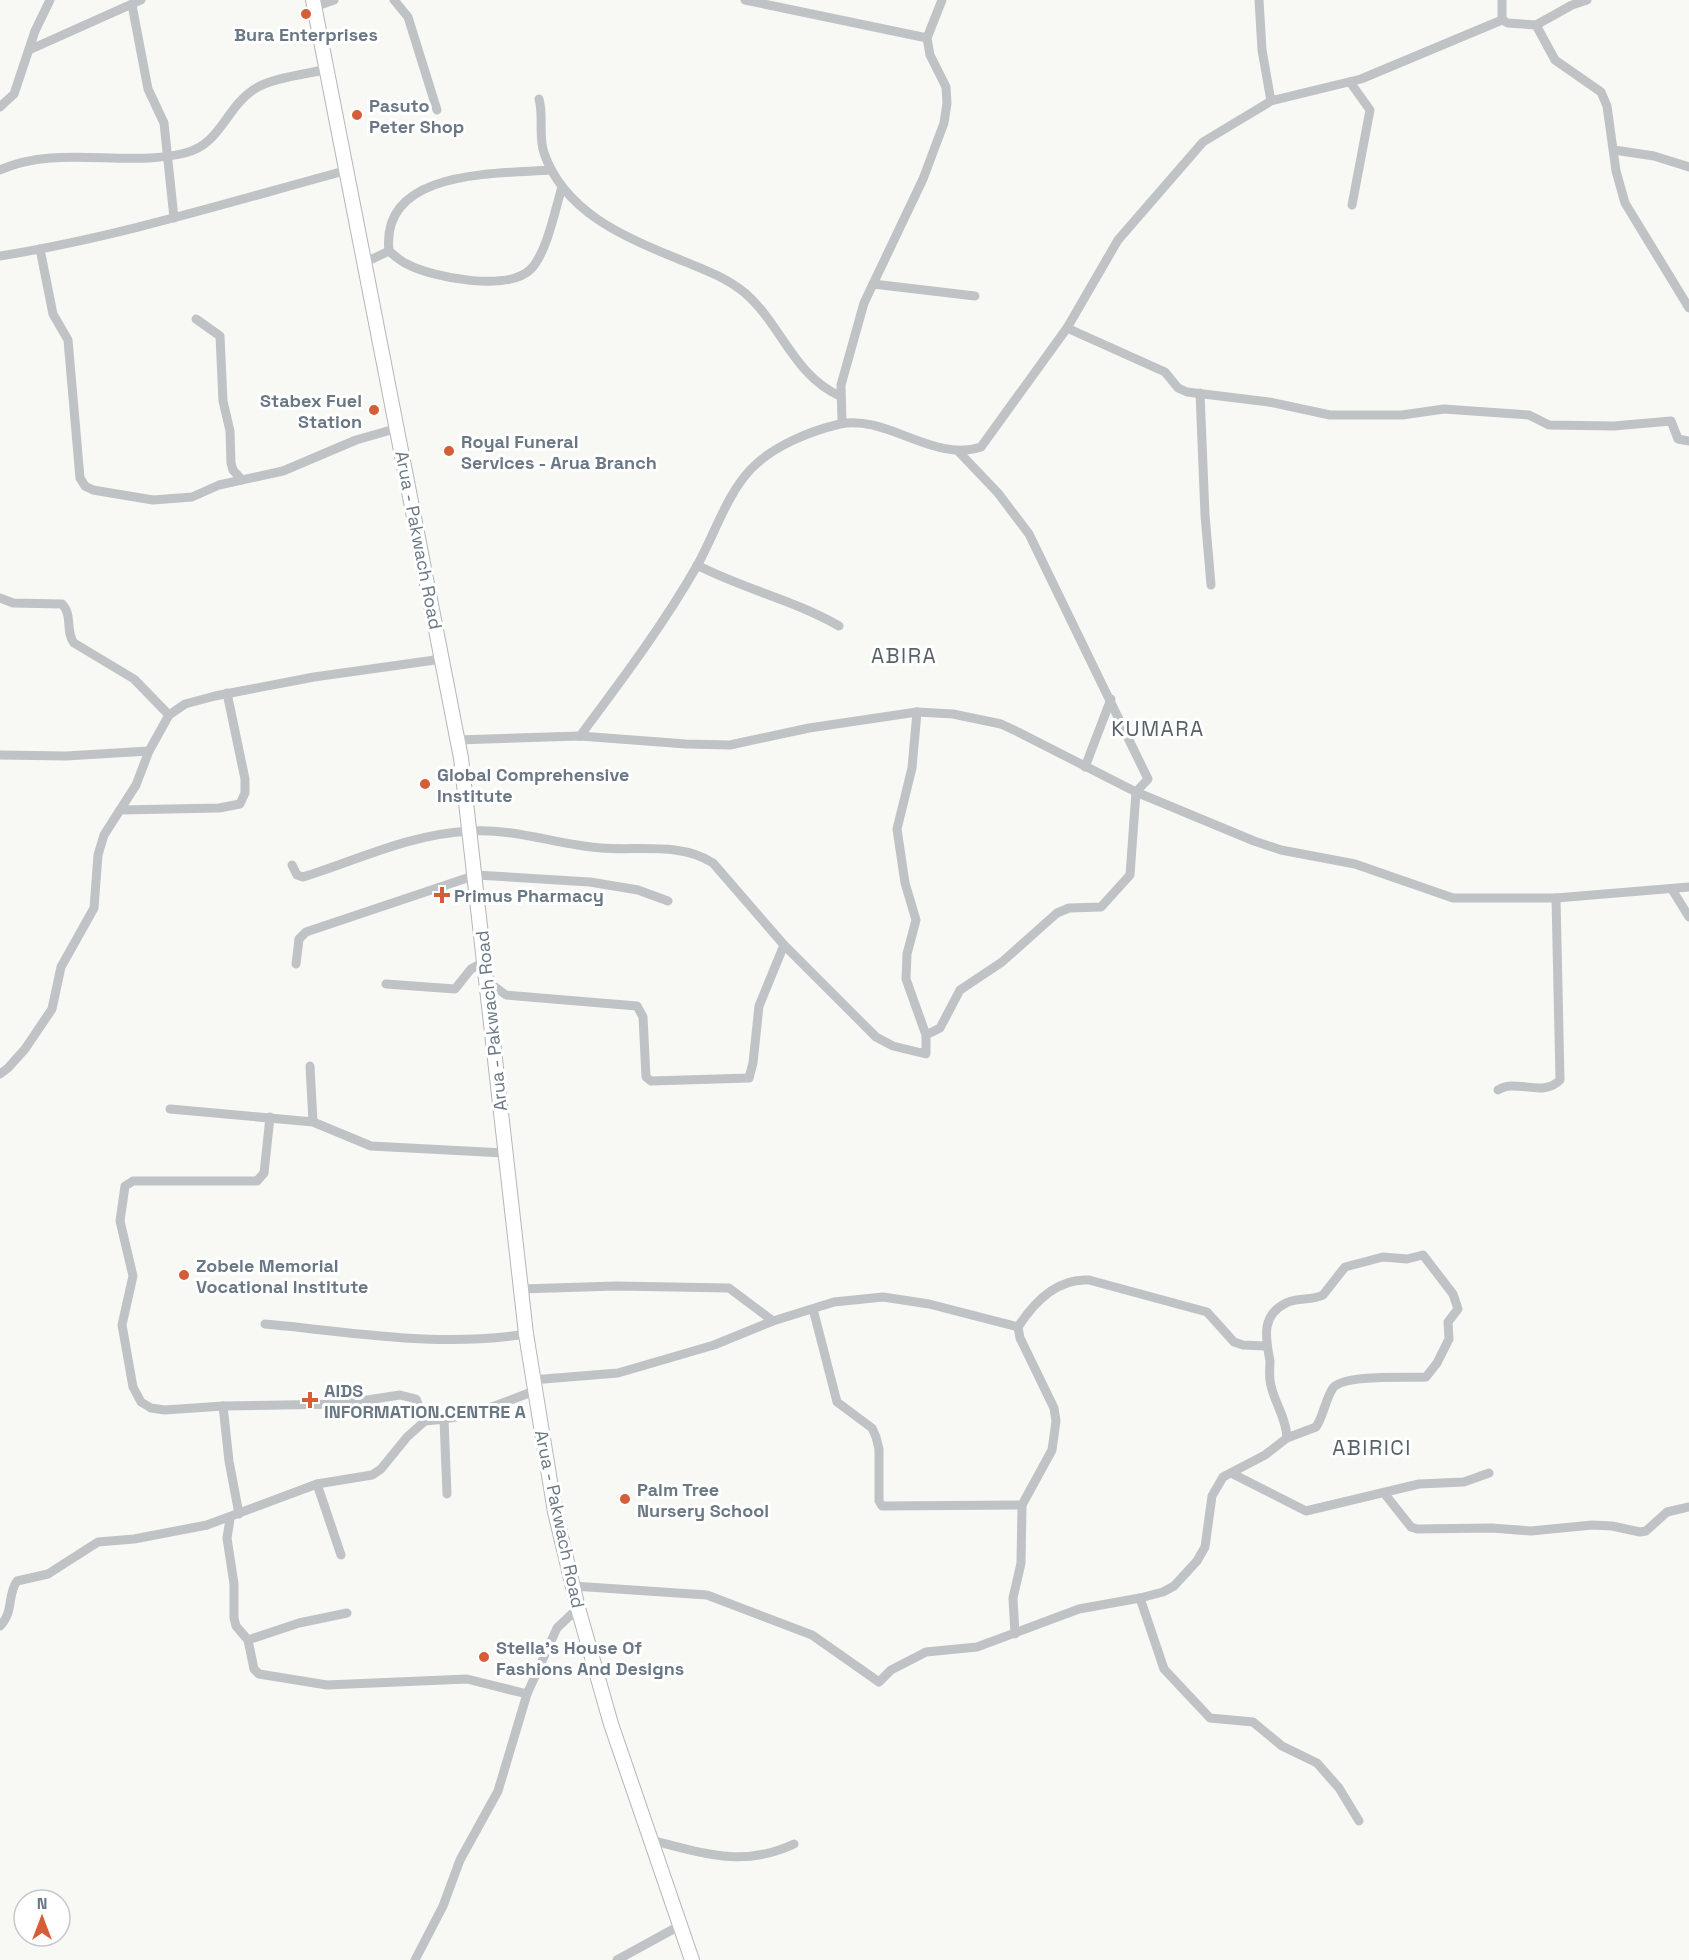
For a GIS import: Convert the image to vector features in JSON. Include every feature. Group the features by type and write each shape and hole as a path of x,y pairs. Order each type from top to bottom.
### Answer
{"main road":[{"name":"Arua - Pakwach Road","path":"314,3 458,740 476,875 504,1153 526,1334 555,1512 578,1608 627,1777 692,1960"}],"street":[{"path":"0,107 14,94 28,50 50,0"},
{"path":"28,50 141,0"},
{"path":"314,3 334,0"},
{"path":"394,0 408,17 437,110"},
{"path":"745,0 927,38"},
{"path":"842,423 840,396 842,377 861,312 923,179 945,114 946,87 930,55 927,38 942,0"},
{"path":"1259,0 1262,50 1271,101"},
{"path":"1502,0 1502,20"},
{"path":"1502,20 1508,23 1536,25 1572,5 1587,0"},
{"path":"132,5 148,89 164,123 174,218"},
{"path":"958,451 984,444 1067,328 1118,240 1187,158 1218,131 1271,101 1350,82 1424,55 1502,20"},
{"path":"1536,25 1555,60 1601,92 1607,106 1619,187 1625,203 1689,309"},
{"path":"0,170 36,159 134,159 193,151 211,141 255,89 327,69"},
{"path":"1350,82 1370,110 1353,205"},
{"path":"539,99 543,112 542,140 551,170 562,187 587,212 636,242 712,272 746,294 812,378 840,396"},
{"path":"1614,150 1654,156 1689,167"},
{"path":"0,256 174,218 348,170"},
{"path":"551,170 472,177 436,184 417,191 408,196 392,218 387,230 389,251 412,267 442,275 490,282 518,276 530,270 540,254 562,187"},
{"path":"40,249 53,314 68,340 74,429 80,478 83,485 113,495 153,500 192,497 215,486 283,471 356,440 398,428"},
{"path":"366,262 389,251"},
{"path":"873,284 975,296"},
{"path":"196,319 220,336 223,401 230,431 231,463 242,480"},
{"path":"1067,328 1165,372 1181,390 1269,402 1330,415 1402,415 1444,409 1529,415 1549,425 1614,426 1671,421 1678,439 1689,441"},
{"path":"1200,393 1205,515 1211,585"},
{"path":"580,736 643,650 697,565 739,486 752,468 788,443 842,423 871,426 958,451 998,493 1029,534 1148,776 1136,792 1130,875 1125,883 1101,907 1069,908 1057,913 1009,957 966,985 953,1000 940,1028 926,1035"},
{"path":"697,565 724,579 799,606 839,626"},
{"path":"0,598 13,603 62,604 68,612 69,633 74,643 134,679 168,715"},
{"path":"0,1074 30,1042 46,1019 54,998 61,967 94,908 99,849 106,830 141,776 149,751 168,715 185,704 227,693 315,677 442,659"},
{"path":"120,810 219,808 241,803 245,793 245,779 227,693"},
{"path":"1085,767 1111,699"},
{"path":"292,865 297,875 304,877 402,843 470,831 542,837 597,848 659,849 700,856 722,873 784,945 884,1042 926,1054 926,1035 906,979 907,954 916,920 905,883 897,829 912,768 917,712"},
{"path":"458,740 580,736 730,745 809,728 917,712 953,714 1001,724 1136,792 1268,846 1355,864 1452,898 1556,898 1673,891 1689,887"},
{"path":"0,755 66,756 149,751"},
{"path":"296,964 299,939 306,932 476,875 590,882 638,890 668,901"},
{"path":"1673,891 1689,917"},
{"path":"1498,1090 1509,1087 1545,1088 1555,1085 1560,1080 1556,898"},
{"path":"487,981 506,995 637,1006 643,1017 646,1077 651,1081 749,1078 753,1063 759,1006 784,945"},
{"path":"386,984 455,989 471,969 484,962"},
{"path":"310,1066 313,1122"},
{"path":"170,1109 313,1122 371,1146 504,1153"},
{"path":"270,1118 264,1173 257,1181 134,1181 125,1186 121,1229 133,1276 122,1325 133,1388 141,1402 151,1408 165,1410 223,1406 341,1404 400,1395 416,1399 425,1421"},
{"path":"573,1586 707,1595 812,1635 876,1682 891,1670 926,1652 977,1647 1079,1609 1140,1598 1174,1586 1197,1561 1208,1535 1212,1496 1217,1484 1231,1473 1264,1455 1287,1437 1316,1427 1334,1388 1340,1382 1353,1378 1426,1377 1437,1363 1449,1339 1448,1322 1457,1312 1457,1303 1438,1271 1423,1255 1407,1259 1383,1257 1344,1267 1323,1295 1295,1300 1280,1307 1268,1326 1265,1346 1270,1360 1270,1381 1286,1421 1287,1437"},
{"path":"1018,1328 1026,1315 1054,1287 1072,1280 1089,1280 1208,1312 1234,1342 1243,1345 1265,1346"},
{"path":"521,1289 616,1286 729,1288 773,1320"},
{"path":"0,1626 7,1619 11,1609 17,1581 48,1574 95,1543 134,1539 230,1519 317,1484 377,1472 407,1437 425,1421 444,1420 487,1409 533,1385 618,1373 714,1345 773,1320 834,1302 883,1298 929,1304 1018,1328"},
{"path":"813,1310 837,1402 872,1428 876,1437 880,1471 879,1501 882,1506 1022,1505"},
{"path":"266,1324 400,1340 488,1340 526,1334"},
{"path":"1015,1634 1013,1598 1021,1563 1022,1505 1052,1450 1056,1421 1054,1408 1029,1357 1018,1328"},
{"path":"223,1406 229,1461 239,1514"},
{"path":"444,1420 447,1494"},
{"path":"1231,1473 1306,1511 1419,1484 1464,1482 1489,1473"},
{"path":"317,1484 341,1554"},
{"path":"1384,1493 1411,1527 1417,1529 1492,1528 1531,1531 1592,1525 1612,1526 1640,1532 1646,1531 1667,1512 1689,1507"},
{"path":"230,1519 227,1538 234,1584 234,1618 236,1626 248,1640 254,1669 259,1674 327,1685 467,1679 527,1694"},
{"path":"1140,1598 1159,1661 1210,1718 1253,1722 1282,1746 1317,1763 1340,1788 1359,1821"},
{"path":"415,1960 443,1906 460,1860 498,1791 527,1694 557,1628 578,1608"},
{"path":"248,1640 299,1623 347,1612"},
{"path":"651,1840 731,1858 766,1856 794,1844"},
{"path":"617,1960 679,1926"}],"place":[{"name":"Bura Enterprises","path":"306,14"},
{"name":"Pasuto Peter Shop","path":"357,115"},
{"name":"Stabex Fuel Station","path":"374,410"},
{"name":"Royal Funeral Services - Arua Branch","path":"449,451"},
{"name":"Global Comprehensive Institute","path":"425,784"},
{"name":"Primus Pharmacy","path":"442,895"},
{"name":"Zobele Memorial Vocational Institute","path":"184,1275"},
{"name":"AIDS INFORMATION.CENTRE A","path":"310,1400"},
{"name":"Palm Tree Nursery School","path":"625,1499"},
{"name":"Stella's House Of Fashions And Designs","path":"484,1657"}],"district":[{"name":"ABIRA","path":"904,655"},
{"name":"KUMARA","path":"1158,728"},
{"name":"ABIRICI","path":"1372,1447"}]}
